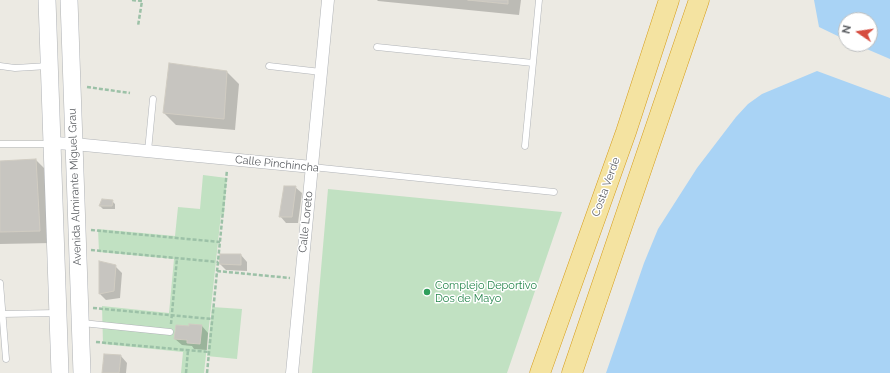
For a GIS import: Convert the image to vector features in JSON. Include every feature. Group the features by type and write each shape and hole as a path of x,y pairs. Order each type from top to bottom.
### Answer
{"highway":[{"name":"Costa Verde","path":"540,373 626,132 669,0"},
{"path":"572,373 699,0"}],"main road":[{"name":"Avenida Almirante Miguel Grau","path":"47,0 60,373"},
{"name":"Avenida Almirante Miguel Grau","path":"69,0 82,373"}],"street":[{"name":"Calle Loreto","path":"292,373 328,0"},
{"name":"Calle Pinchincha","path":"52,144 74,144 312,167"}],"lane":[{"path":"525,146 539,0"},
{"path":"377,46 533,63"},
{"path":"0,66 15,68 49,66"},
{"path":"269,66 321,72"},
{"path":"148,151 154,99"},
{"name":"Calle Pinchincha","path":"0,144 52,144"},
{"name":"Calle Pinchincha","path":"312,167 554,192"},
{"path":"0,283 6,359"},
{"path":"2,314 58,313"},
{"path":"81,323 170,332"}],"path":[{"path":"132,0 142,1 138,26"},
{"path":"72,85 130,93"},
{"path":"207,373 228,159"},
{"path":"77,229 220,242"},
{"path":"78,249 218,262"},
{"path":"169,348 177,258"},
{"path":"217,271 301,279"},
{"path":"81,323 172,315 212,319"},
{"path":"81,323 169,348 209,352"},
{"path":"186,373 188,350"}],"green space":[{"path":"203,175 227,178 224,214 221,214 204,373 181,373 183,352 103,344 102,306 169,313 174,259 99,252 98,229 175,236 178,207 200,209"},
{"name":"Complejo Deportivo Dos de Mayo","path":"328,189 562,212 507,373 312,373"},
{"path":"212,307 242,309 237,359 207,356"}],"water":[{"path":"814,0 890,0 890,59 874,52 878,52 878,12 838,12 838,36 819,27"},
{"path":"817,71 890,98 890,373 606,373 644,263 658,229 697,168 736,117 748,104 762,94"}],"building":[{"path":"468,0 508,0 508,4"},
{"path":"169,63 227,71 224,119 163,113"},
{"path":"36,159 40,231 0,232 0,161"},
{"path":"284,186 296,186 292,217 279,217"},
{"path":"102,199 113,200 112,206 99,206"},
{"path":"220,254 241,254 241,265 219,264"},
{"path":"99,261 116,265 114,291 99,294"},
{"path":"189,324 202,325 200,344 187,343 187,340 174,339 176,325 189,326"},
{"path":"104,354 121,355 119,373 102,373"}],"place":[{"name":"Complejo Deportivo Dos de Mayo","path":"427,292"}]}
